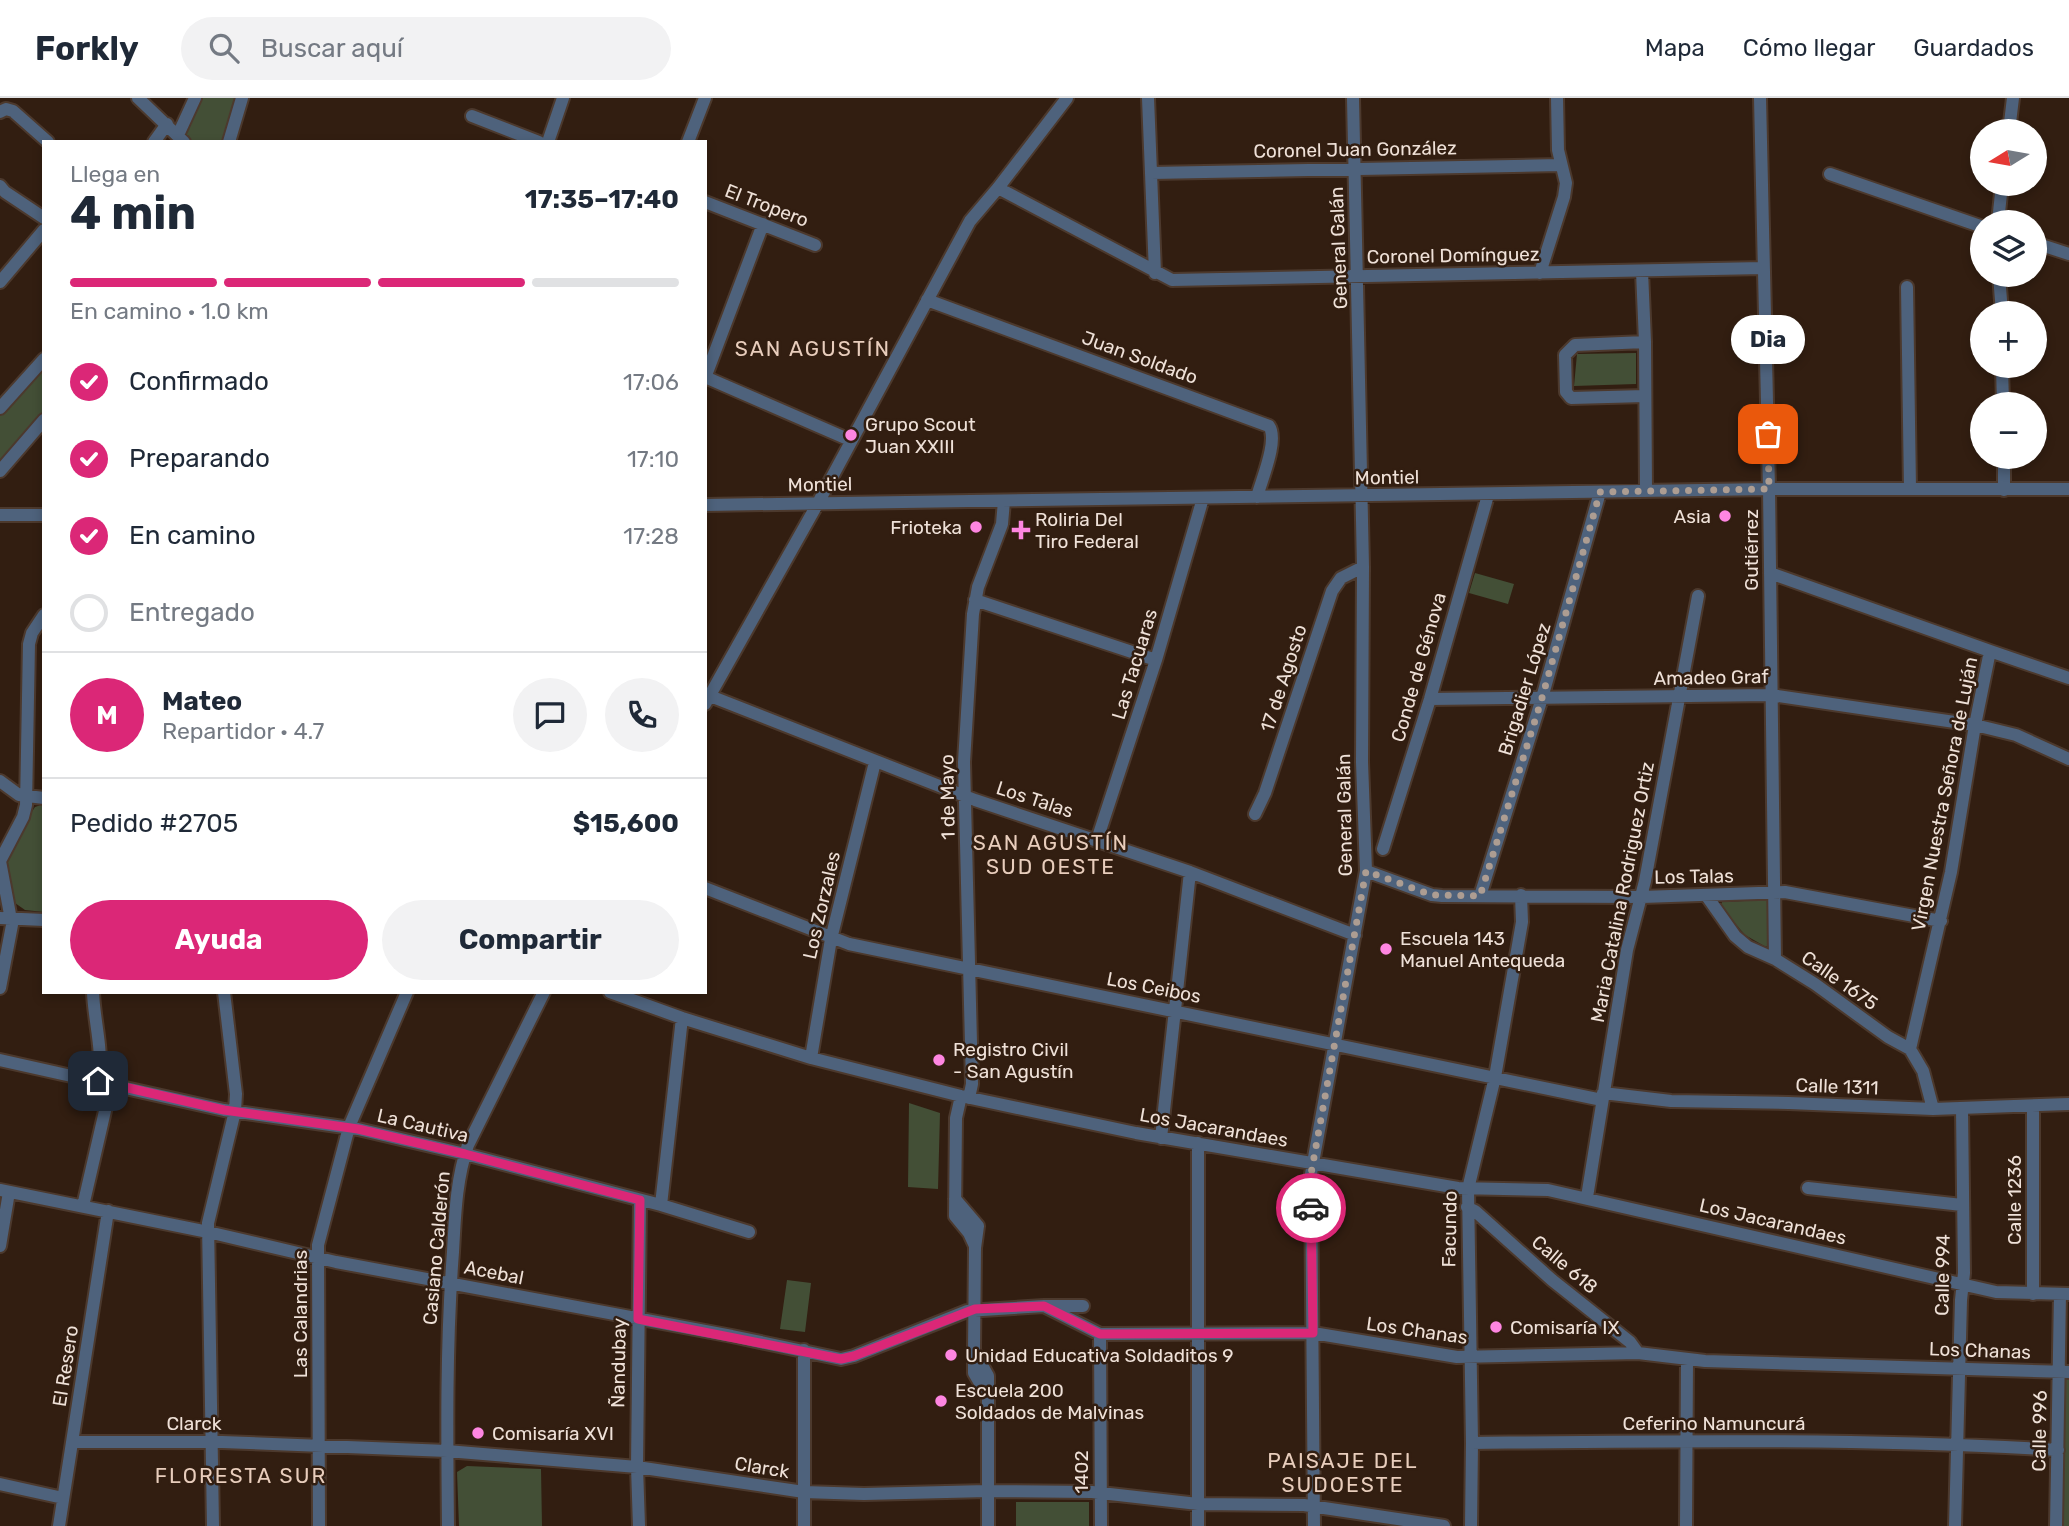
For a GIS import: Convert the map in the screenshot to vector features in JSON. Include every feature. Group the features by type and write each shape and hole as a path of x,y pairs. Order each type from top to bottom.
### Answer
{"street":[{"path":"138,98 181,138 195,98"},
{"path":"230,140 242,98"},
{"path":"549,140 563,98"},
{"path":"689,140 705,98"},
{"path":"707,698 818,503 970,221 1066,98"},
{"path":"1148,98 1155,273"},
{"name":"General Galán","path":"1314,1526 1311,1183 1366,871 1362,762 1363,567 1353,98"},
{"path":"1539,273 1564,197 1566,183 1560,165 1558,98"},
{"name":"Gutiérrez","path":"1760,98 1769,489 1775,959"},
{"path":"2010,119 2013,98"},
{"path":"0,112 6,109 13,111 46,140"},
{"path":"472,116 535,140"},
{"path":"155,140 167,124"},
{"name":"Coronel Juan González","path":"1151,173 1560,165"},
{"path":"1830,174 1970,222"},
{"path":"0,186 42,217"},
{"name":"Coronel Domínguez","path":"998,188 1155,273 1182,281 1763,268"},
{"name":"El Tropero","path":"707,203 815,244"},
{"path":"707,372 763,224"},
{"path":"0,282 42,232"},
{"path":"2047,247 2069,254"},
{"path":"1642,271 1646,491"},
{"path":"1907,287 1910,489"},
{"name":"Juan Soldado","path":"927,300 1269,426 1272,429 1273,441 1257,497"},
{"path":"1645,342 1575,345 1565,355 1566,392 1571,398 1646,396"},
{"path":"0,408 42,361"},
{"path":"707,378 850,440"},
{"path":"0,471 42,423"},
{"path":"2004,469 2004,490"},
{"name":"Montiel","path":"707,505 1769,489 2069,489"},
{"name":"Brigadier López","path":"1480,896 1542,698 1600,492"},
{"name":"Conde de Génova","path":"1383,849 1430,699 1488,495"},
{"name":"Las Tacuaras","path":"1097,840 1157,660 1203,498"},
{"name":"1 de Mayo","path":"975,1309 975,1248 969,1233 955,1216 956,1118 972,1084 964,762 975,600 1002,524 1004,501"},
{"path":"0,516 42,515"},
{"name":"17 de Agosto","path":"1255,814 1265,793 1332,591 1341,578 1363,567"},
{"name":"Virgen Nuestra Señora de Luján","path":"1770,573 1990,651 1951,872 1910,1049"},
{"name":"Maria Catalina Rodriguez Ortiz","path":"1587,1197 1627,950 1642,897 1698,596"},
{"path":"975,600 1157,660"},
{"path":"0,988 12,932 6,917 0,860 23,817 27,797 29,644 32,633 42,618"},
{"path":"1990,651 2069,678"},
{"name":"Amadeo Graf","path":"1430,699 1771,695 1975,725 2016,735 2069,759"},
{"name":"Los Talas","path":"707,698 965,795 1191,872 1355,935"},
{"name":"Los Zorzales","path":"811,1058 831,939 875,762"},
{"path":"0,781 19,795 42,798"},
{"name":"Los Talas","path":"1366,871 1432,895 1642,897 1775,892 1840,901 1941,921"},
{"path":"1161,1138 1191,872"},
{"name":"Los Ceibos","path":"707,889 831,939 1335,1045 1603,1097"},
{"name":"Facundo","path":"1471,1526 1468,1189 1495,1077 1522,922 1521,895"},
{"name":"Calle 1675","path":"1706,895 1748,947 1775,959 1815,984 1888,1037 1910,1049"},
{"path":"6,917 42,920"},
{"path":"83,1206 108,1098 95,1027 93,994"},
{"path":"212,1526 208,1223 235,1111 236,1094 225,994"},
{"name":"Las Calandrias","path":"319,1526 317,1257 349,1127 406,994"},
{"name":"Casiano Calderón","path":"448,1526 450,1283 458,1194 465,1154 543,994"},
{"name":"Los Jacarandaes","path":"616,994 682,1018 811,1058 965,1097 1161,1138 1468,1189 1538,1188 1996,1292 2065,1294"},
{"path":"661,1205 682,1018"},
{"path":"1910,1049 1923,1071 1933,1109"},
{"name":"La Cautiva","path":"0,1060 235,1111 349,1127 465,1154 749,1231"},
{"name":"Calle 1311","path":"1603,1097 1933,1109 2069,1104"},
{"name":"Calle 1236","path":"2033,1106 2033,1294"},
{"name":"Calle 994","path":"1955,1526 1963,1284 1962,1109"},
{"path":"1198,1143 1198,1526"},
{"path":"1808,1188 1962,1205"},
{"path":"0,1246 4,1191"},
{"name":"Acebal","path":"4,1191 317,1257 848,1358 975,1309"},
{"name":"Ñandubay","path":"639,1526 637,1467 640,1200"},
{"name":"Calle 618","path":"1467,1207 1630,1342 1638,1353"},
{"name":"El Resero","path":"59,1526 108,1211"},
{"name":"Calle 996","path":"2056,1526 2065,1294"},
{"path":"1044,1306 1083,1306"},
{"name":"Los Chanas","path":"975,1309 1044,1306 1100,1334 1313,1333 1449,1357 1638,1353 1687,1359 2064,1371"},
{"path":"975,1309 974,1376 987,1395 988,1526"},
{"name":"1402","path":"1100,1334 1101,1526"},
{"path":"804,1350 804,1526"},
{"path":"1686,1526 1687,1359"},
{"name":"Ceferino Namuncurá","path":"1472,1443 1685,1441 1956,1444 2058,1450"},
{"name":"Clarck","path":"73,1442 212,1442 447,1451 637,1467 804,1492 864,1494 987,1490 1100,1493 1198,1504 1314,1506 1444,1526"},
{"path":"0,1484 63,1498"}],"green space":[{"path":"199,98 235,98 223,140 187,140 185,134"},
{"path":"1636,353 1636,384 1574,386 1577,354"},
{"path":"42,367 42,414 0,463 0,413"},
{"path":"1475,573 1514,584 1508,604 1469,593"},
{"path":"42,805 42,912 25,910 15,903 6,862 35,807"},
{"path":"1766,900 1771,903 1771,942 1766,947 1745,935 1721,907 1722,902"},
{"path":"909,1103 940,1113 938,1189 908,1187"},
{"path":"787,1280 811,1283 805,1332 780,1329"},
{"path":"2059,1371 2069,1372 2069,1526 2056,1526"},
{"path":"467,1466 541,1469 542,1526 459,1526 457,1472"},
{"path":"1016,1502 1089,1502 1089,1526 1016,1526"}],"way so far":[{"path":"1311,1208 1311,1174 1366,871 1432,895 1480,896 1542,698 1600,492 1769,489 1768,434"}],"place":[{"name":"Dia","path":"1768,434"},
{"name":"Grupo Scout Juan XXIII","path":"851,435"},
{"name":"Asia","path":"1725,516"},
{"name":"Frioteka","path":"976,527"},
{"name":"Roliria Del Tiro Federal","path":"1021,530"},
{"name":"Escuela 143 Manuel Antequeda","path":"1386,949"},
{"name":"Registro Civil - San Agustín","path":"939,1060"},
{"name":"Comisaría IX","path":"1496,1327"},
{"name":"Unidad Educativa Soldaditos 9","path":"951,1355"},
{"name":"Escuela 200 Soldados de Malvinas","path":"941,1401"},
{"name":"Comisaría XVI","path":"478,1433"}],"district":[{"name":"SAN AGUSTÍN","path":"813,349"},
{"name":"SAN AGUSTÍN SUD OESTE","path":"1051,855"},
{"name":"PAISAJE DEL SUDOESTE","path":"1343,1473"},
{"name":"FLORESTA SUR","path":"241,1476"}],"route":[{"path":"98,1081 224,1110 349,1127 640,1200 638,1319 841,1359 975,1309 1044,1306 1100,1334 1313,1333 1311,1208"}]}
